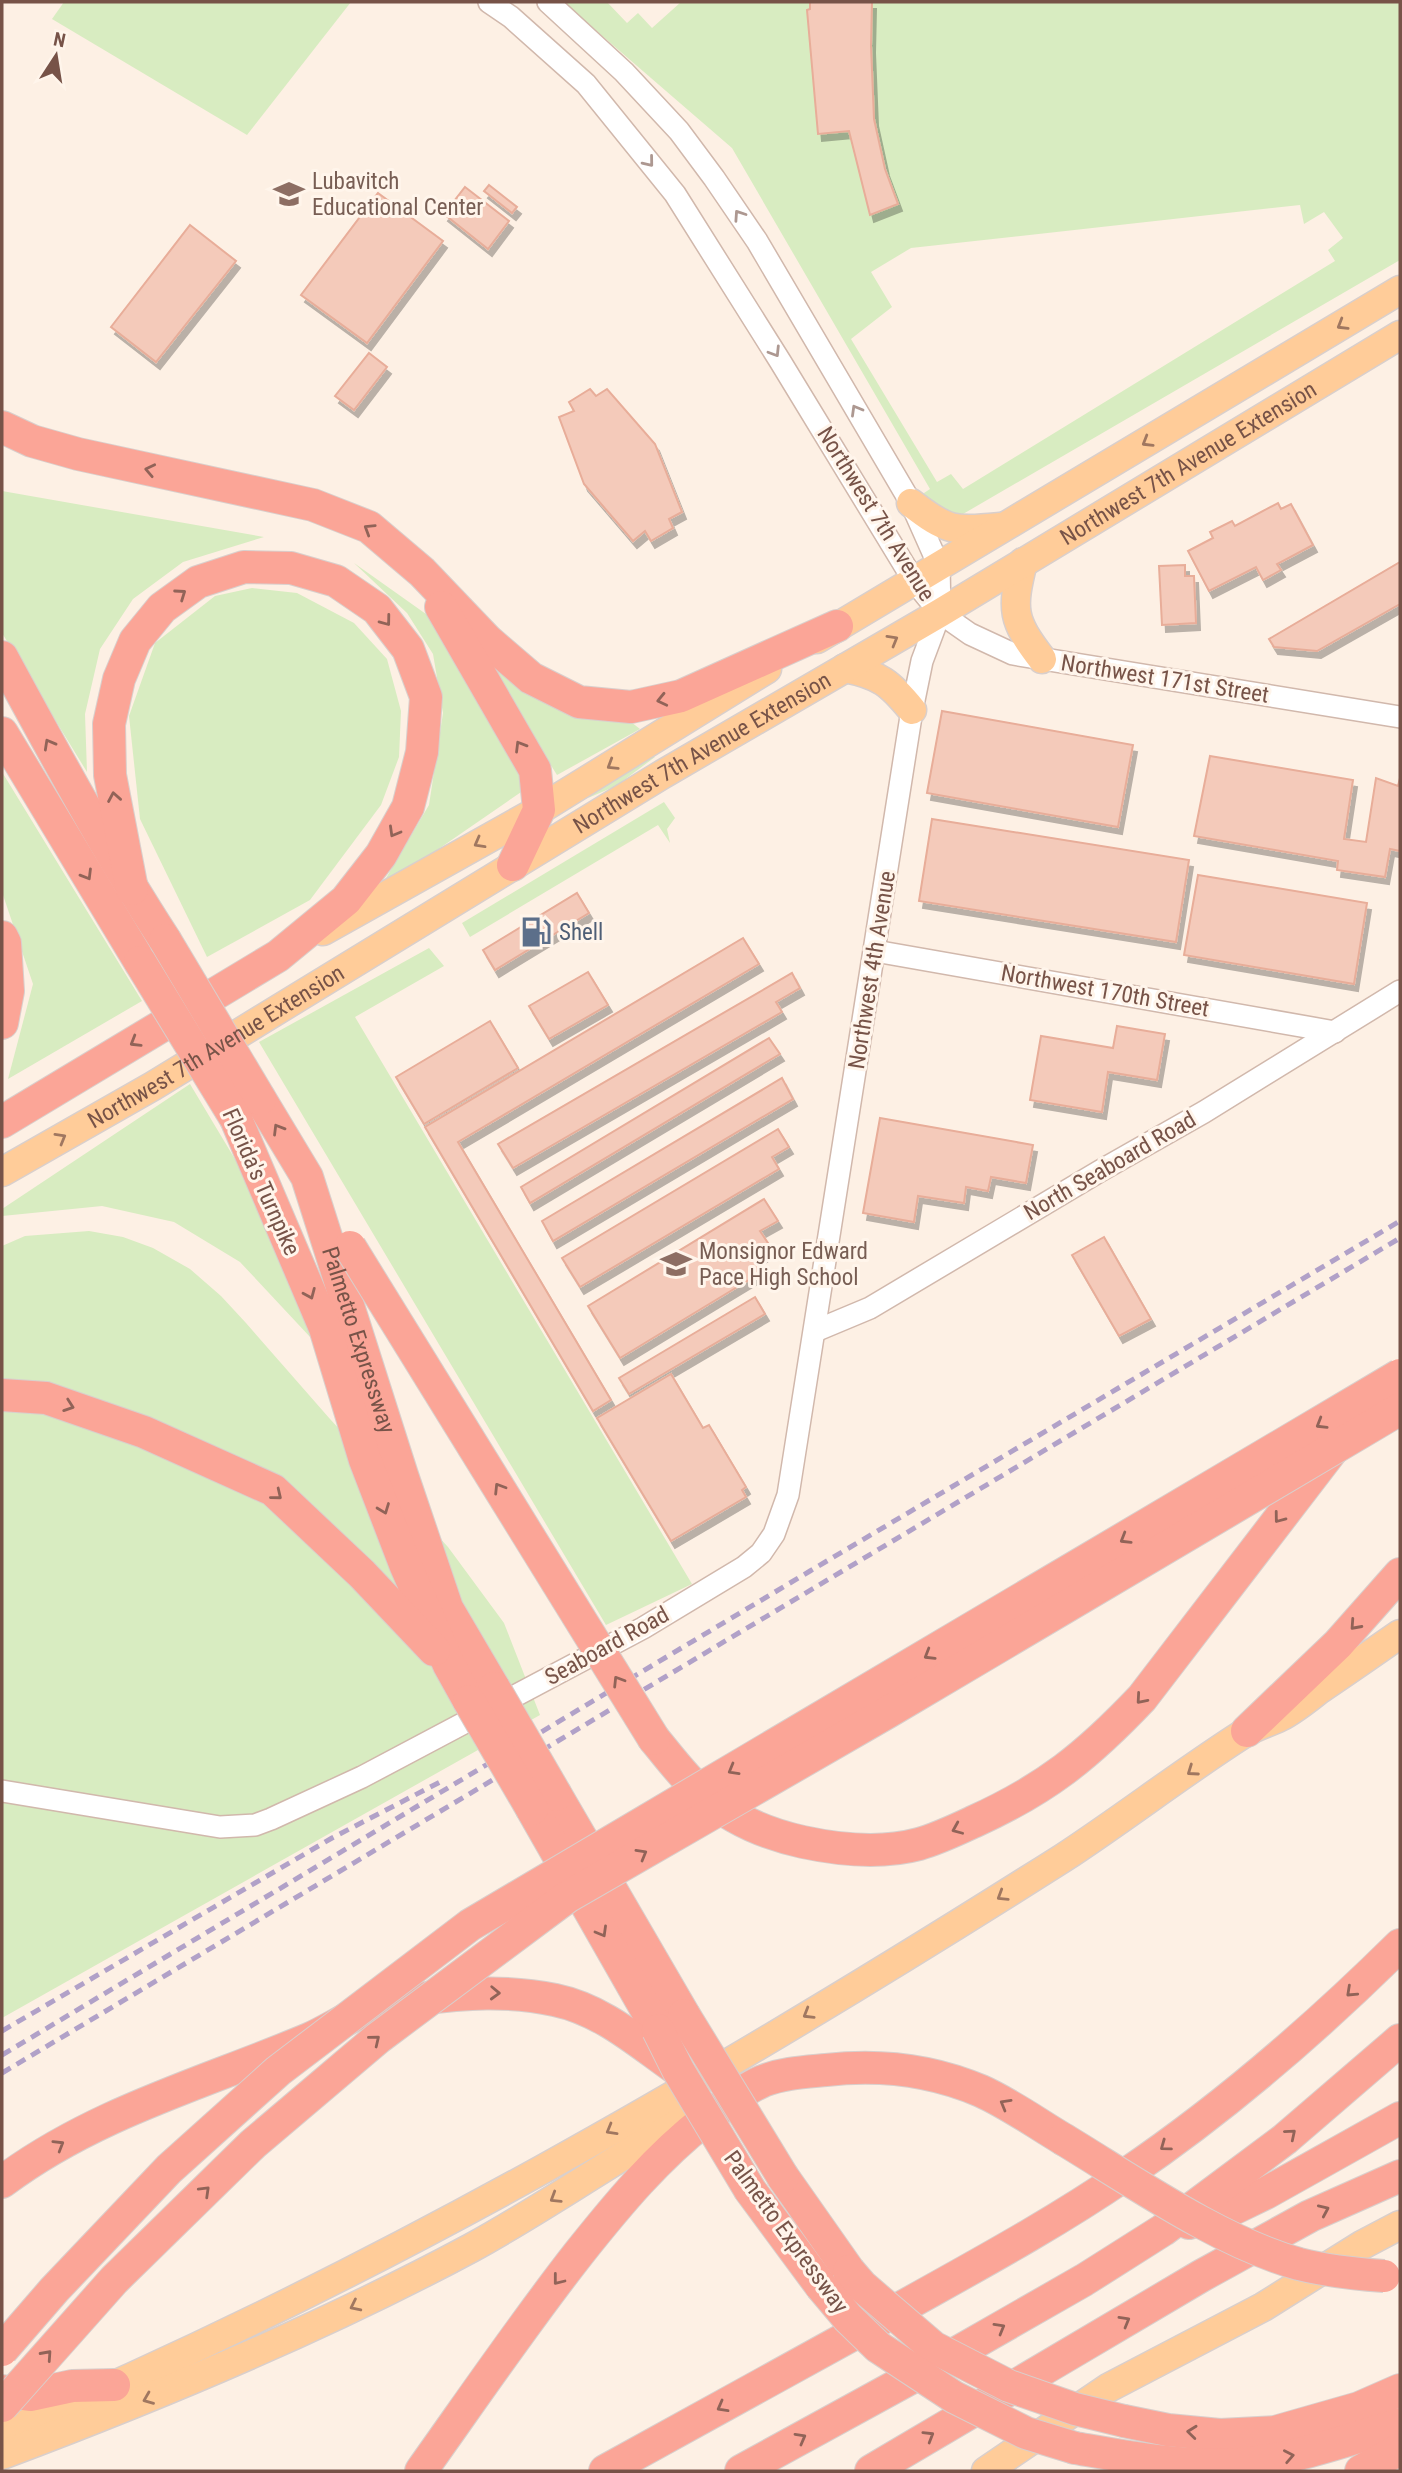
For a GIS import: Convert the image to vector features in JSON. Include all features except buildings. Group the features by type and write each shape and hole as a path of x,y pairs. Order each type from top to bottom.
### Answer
{"highway":[{"path":"2,427 32,441 78,454 313,505 369,527 422,572 488,641 531,678 579,702 631,707 681,696 837,626"},
{"path":"2,1122 278,956 346,900 381,855 408,807 422,752 426,697 408,649 377,609 336,581 291,568 244,567 198,582 162,608 135,641 119,679 110,724 110,775 132,888"},
{"path":"422,572 535,770 539,810 513,865"},
{"path":"2,657 75,791 132,888"},
{"name":"Florida's Turnpike","path":"2,733 236,1119 324,1328 365,1460 405,1564 449,1665"},
{"name":"Palmetto Expressway","path":"132,888 307,1177 402,1475 447,1608 482,1695 544,1802 660,2029 678,2070 750,2190 821,2286 848,2318 878,2347 954,2397 1026,2434 1075,2448 1127,2457 1238,2464 1291,2457 1400,2424"},
{"path":"2,936 5,943 8,991 2,1023"},
{"path":"307,1177 654,1740 704,1796 739,1820 765,1832 824,1846 850,1850 918,1844 1004,1808 1046,1784 1081,1759 1142,1698 1298,1494 1400,1373"},
{"path":"2,2350 54,2290 169,2169 278,2071 470,1925 1400,1373"},
{"path":"2,1395 46,1398 144,1432 273,1490 362,1574 449,1665 482,1695"},
{"path":"2,2406 114,2280 253,2144 378,2038 567,1897 888,1712 1400,1409"},
{"path":"1247,1731 1338,1644 1400,1574"},
{"path":"606,2471 1032,2235 1125,2175 1238,2091 1332,2011 1400,1945"},
{"path":"2,2182 55,2146 111,2117 309,2039 379,2005 469,1992 515,1994 556,2000 609,2020 660,2029"},
{"name":"Palmetto Expressway","path":"660,2029 783,2177 862,2286 933,2347 1009,2386 1075,2409 1124,2421 1168,2430 1220,2435 1275,2432 1359,2408 1400,2390"},
{"path":"741,2471 1084,2280 1157,2234 1276,2147 1400,2040"},
{"path":"421,2471 552,2287 617,2205 659,2159 742,2091 765,2080 790,2074 874,2067 939,2077 979,2090 1159,2198 1263,2251 1332,2271 1392,2276"},
{"path":"1157,2234 1235,2208 1400,2118"},
{"path":"871,2471 1213,2269 1310,2216 1400,2176"},
{"path":"2,2391 30,2395 72,2386 114,2385"},
{"path":"1361,2471 1400,2449"}],"main road":[{"name":"Northwest 7th Avenue Extension","path":"278,956 539,810 837,626 1400,290"},
{"name":"Northwest 7th Avenue Extension","path":"2,1172 164,1079 513,865 1400,335"},
{"path":"911,503 934,522 947,528 962,530 1006,526"},
{"path":"1023,562 1016,589 1017,621 1042,659"},
{"path":"845,668 868,672 884,680 912,710"},
{"path":"2,2434 114,2385 350,2272 564,2157 807,2015 1017,1887 1129,1814 1247,1731 1282,1716 1400,1634"},
{"path":"2,2455 118,2411 265,2350 410,2280 485,2240 668,2128 742,2091"},
{"path":"986,2471 1108,2388 1263,2307 1362,2245 1400,2225"}],"street":[{"name":"Northwest 7th Avenue","path":"489,2 510,17 586,84 675,194 914,581 940,612"},
{"name":"Northwest 7th Avenue","path":"548,2 616,64 671,121 757,241 911,503 939,566 940,612"},
{"name":"Northwest 171st Street","path":"940,612 970,634 1013,654 1400,717"},
{"name":"Northwest 4th Avenue","path":"815,1331 912,710 922,661 940,612"},
{"name":"Northwest 170th Street","path":"875,951 1335,1032"},
{"name":"North Seaboard Road","path":"815,1331 870,1308 1204,1112 1400,991"},
{"name":"Seaboard Road","path":"2,1791 219,1826 255,1825 362,1777 643,1628 744,1567 761,1553 774,1534 788,1495 815,1331"}],"green space":[{"path":"64,2 351,2 247,135 52,19"},
{"path":"563,2 607,2 627,23 638,13 652,28 681,2 810,2 810,9 807,10 818,133 849,131 870,215 898,203 881,152 872,106 872,2 1400,2 1400,260 956,516 925,500 924,493 930,489 732,148","holes":["1300,205 1304,224 1324,212 1343,238 1328,250 1335,261 963,489 951,474 937,482 851,339 892,307 871,272 911,248"]},
{"path":"2,491 264,537 183,562 133,599 100,649 85,714 87,772 2,633"},
{"path":"354,563 433,619 527,788 379,890 429,805 443,713 433,654 407,613"},
{"path":"252,588 297,593 354,623 387,659 401,711 399,757 381,805 310,900 207,957 140,819 129,716 155,643 215,596"},
{"path":"480,651 631,722 640,729 557,775"},
{"path":"646,753 655,757 616,786 588,798 599,782"},
{"path":"2,772 142,1001 8,1079 33,984 2,892"},
{"path":"664,802 675,818 667,829 670,843 658,825 470,937 462,923"},
{"path":"429,948 444,966 355,1017 692,1584 606,1625 259,1042"},
{"path":"190,1084 397,1430 240,1262 174,1222 102,1206 2,1216 2,1209"},
{"path":"89,1231 123,1237 153,1248 190,1269 221,1296 448,1547 504,1623 540,1715 2,2018 2,1246 25,1236"}],"railway":[{"path":"2,2055 1400,1221"},
{"path":"2,2073 1400,1238"},
{"path":"2,2031 332,1838 440,1782"}],"place":[{"name":"Lubavitch Educational Center","path":"289,194"},
{"name":"Shell","path":"536,932"},
{"name":"Monsignor Edward Pace High School","path":"676,1264"}]}
